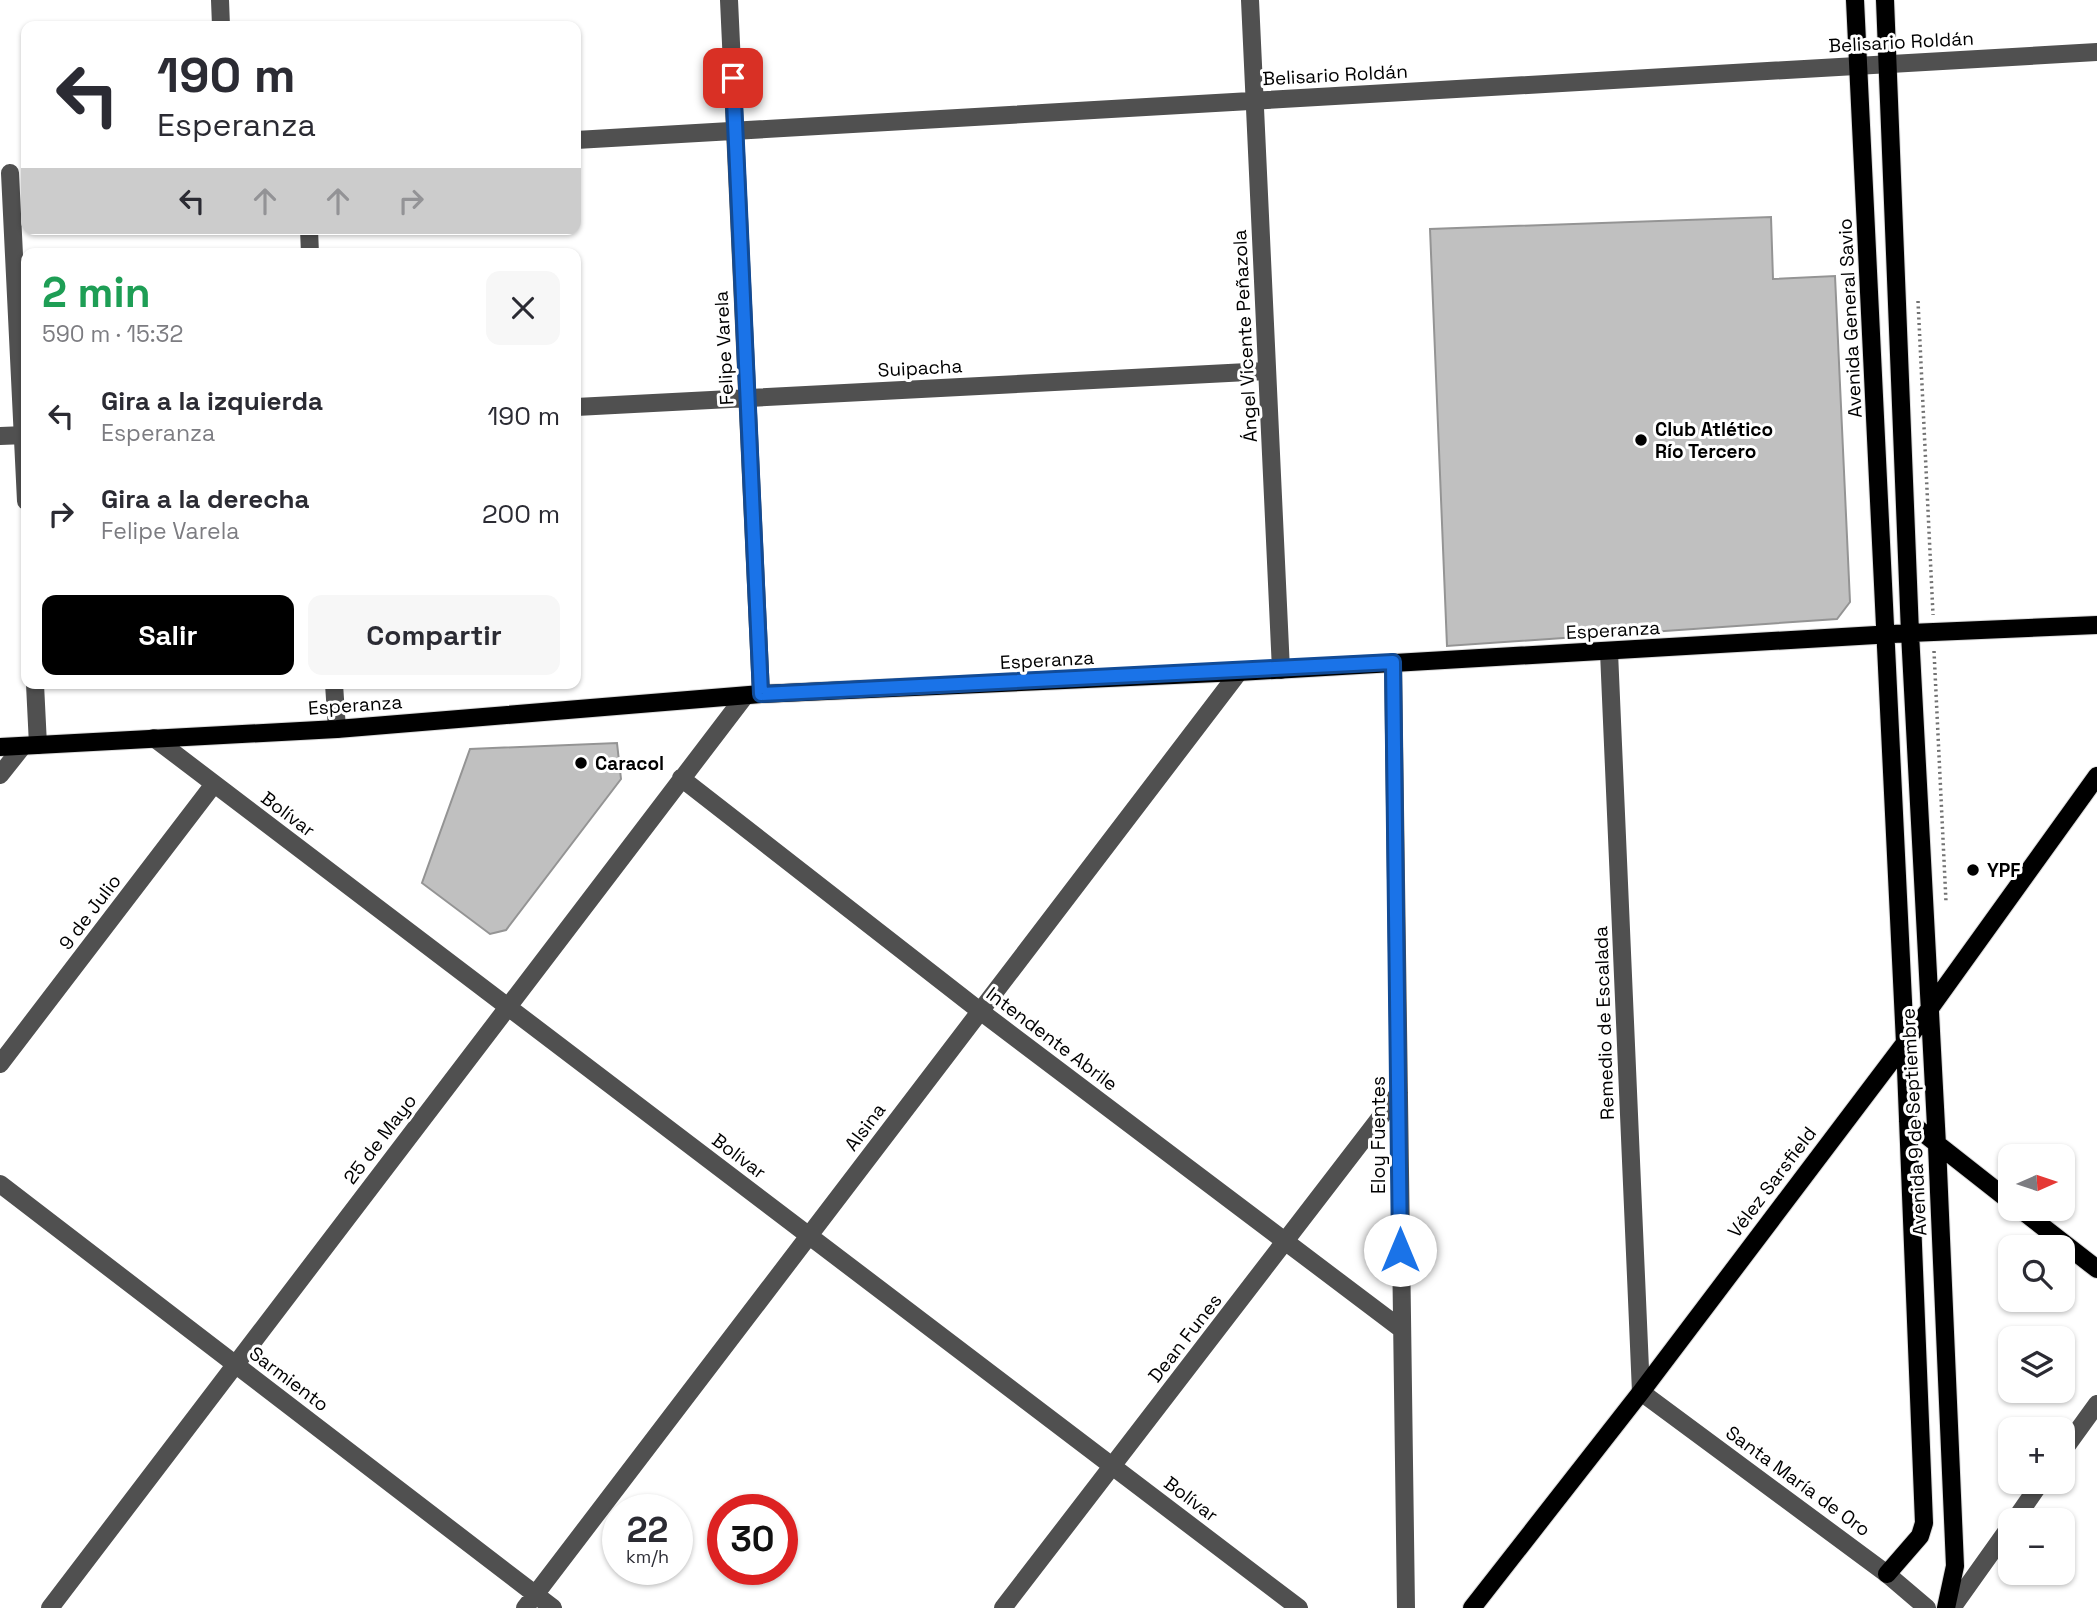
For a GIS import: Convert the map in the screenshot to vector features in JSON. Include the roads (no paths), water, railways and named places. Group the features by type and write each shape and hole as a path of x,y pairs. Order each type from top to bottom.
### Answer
{"main road":[{"name":"Avenida General Savio","path":"1855,0 1884,634"},
{"path":"1885,0 1910,633"},
{"name":"Esperanza","path":"0,747 337,729 753,695 1281,670 1884,634 2097,625"},
{"name":"Avenida 9 de Septiembre","path":"1910,633 1937,1144 1955,1566 1946,1608"},
{"name":"Avenida 9 de Septiembre","path":"1884,634 1906,1043 1924,1523 1920,1536 1887,1574"},
{"name":"Vélez Sarsfield","path":"1472,1608 1641,1392 1877,1076 1906,1043 1930,1006 2095,784"},
{"path":"1908,1121 1998,1192"},
{"path":"2037,1222 2097,1269"}],"street":[{"path":"220,0 221,21"},
{"name":"Felipe Varela","path":"729,0 747,398 753,695"},
{"name":"Ángel Vicente Peñazola","path":"1251,0 1281,670"},
{"name":"Belisario Roldán","path":"581,140 2097,52"},
{"path":"12,173 21,354"},
{"name":"Suipacha","path":"581,407 1267,371"},
{"path":"0,436 21,435"},
{"name":"Remedio de Escalada","path":"1609,652 1641,1392"},
{"name":"Eloy Fuentes","path":"1393,662 1400,1328 1406,1608"},
{"name":"Alsina","path":"530,1601 1239,672"},
{"path":"0,775 30,745 35,689"},
{"path":"334,689 337,729"},
{"name":"25 de Mayo","path":"50,1608 681,778 753,695"},
{"name":"Bolívar","path":"154,738 1300,1608"},
{"name":"Intendente Abrile","path":"681,778 980,1011 1400,1328"},
{"name":"9 de Julio","path":"0,1064 214,784"},
{"name":"Dean Funes","path":"1003,1608 1399,1093"},
{"name":"Sarmiento","path":"0,1184 236,1364 530,1601 553,1608"},
{"name":"Santa María de Oro","path":"1641,1392 1887,1574 1927,1608"},
{"path":"2075,1434 2097,1404"},
{"path":"1952,1608 1998,1543"}],"place":[{"name":"Club Atlético Río Tercero","path":"1641,440"},
{"name":"Caracol","path":"581,763"},
{"name":"YPF","path":"1973,870"}]}
